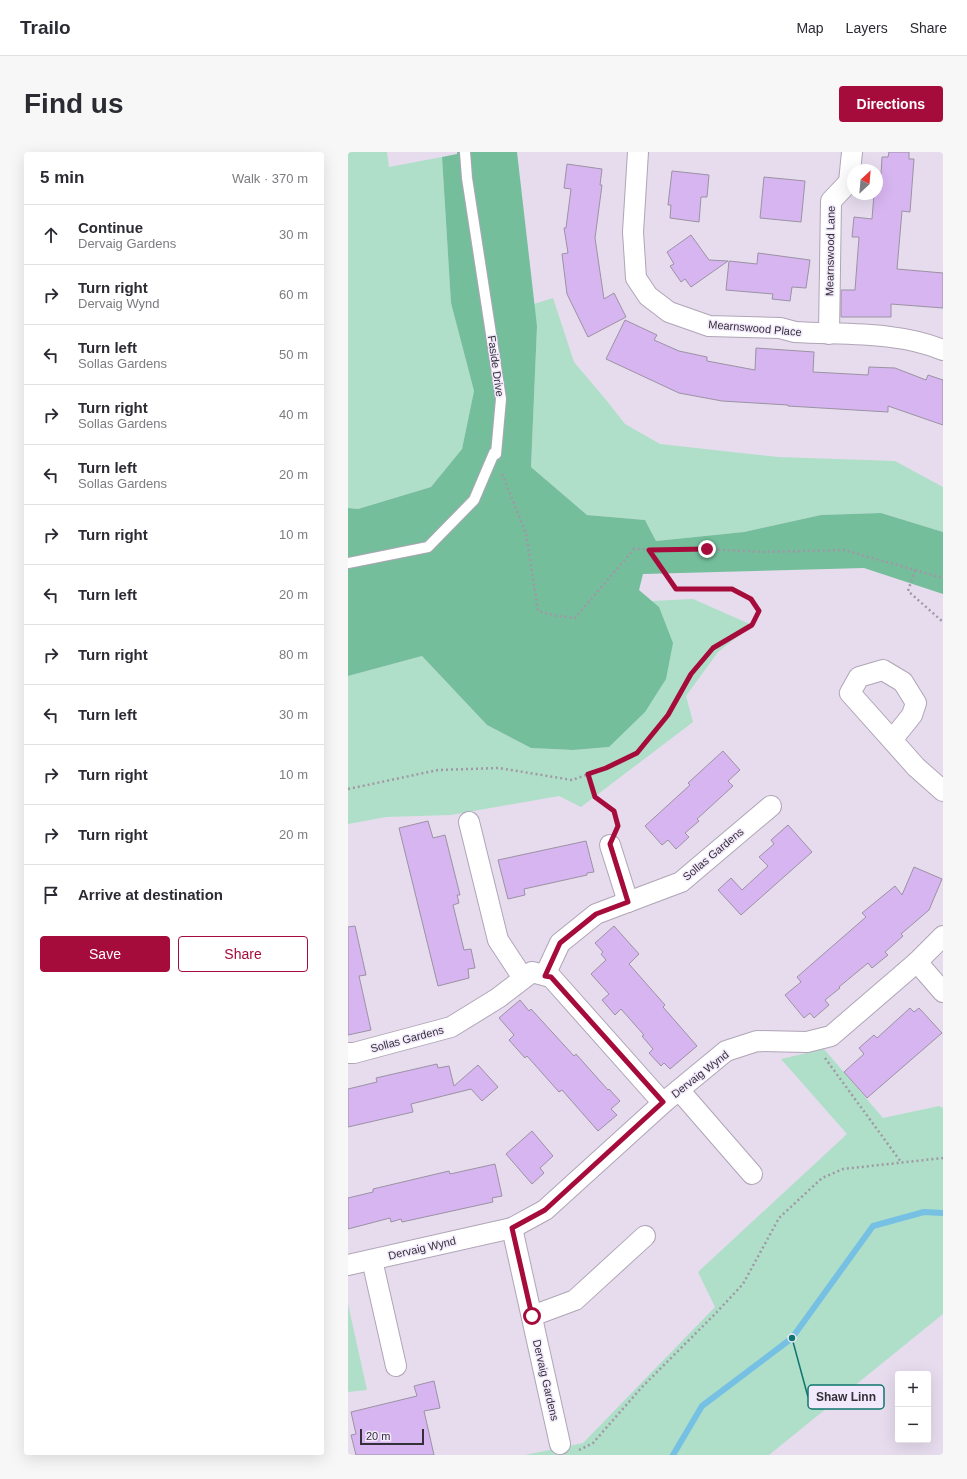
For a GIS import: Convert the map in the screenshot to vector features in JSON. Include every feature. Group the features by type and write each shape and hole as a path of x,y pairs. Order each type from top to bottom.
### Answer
{"street":[{"name":"Mearnswood Place","path":"638,152 633,232 636,278 648,296 669,312 709,326 780,328 795,332 900,338 928,344 943,350"},
{"name":"Mearnswood Lane","path":"829,334 831,201 850,182 852,152"},
{"path":"892,740 916,767 943,791"},
{"name":"Sollas Gardens","path":"348,1053 354,1053 451,1027 498,998 532,972 545,976 560,943 596,914 680,882 771,806"},
{"path":"469,822 498,940 523,978"},
{"path":"610,844 628,902"},
{"name":"Dervaig Wynd","path":"348,1265 512,1228 545,1210 663,1102 726,1051 757,1041 808,1042 831,1036 917,962 943,936"},
{"path":"917,962 943,992"},
{"path":"545,976 551,977 663,1102"},
{"path":"679,1090 752,1174"},
{"name":"Dervaig Gardens","path":"512,1228 532,1316 568,1448"},
{"path":"532,1316 575,1300 645,1236"},
{"path":"372,1260 396,1366"}],"lane":[{"name":"Faside Drive","path":"348,563 428,547 474,500 494,453 496,454 501,399 467,178 465,152"}],"path":[{"path":"494,453 526,533 538,611 556,616 575,618 634,549 707,549 762,552 844,550 943,578"},
{"path":"348,789 438,770 499,768 572,780 606,768 637,753 668,715 691,674 713,648 752,625 759,611 751,599 732,589 676,589 649,550"},
{"path":"915,570 908,592 943,622"},
{"path":"588,774 595,797 614,811 618,826 610,844"},
{"path":"812,1040 901,1162"},
{"path":"568,1448 593,1443 642,1387 715,1314 743,1284 779,1218 822,1178 843,1169 943,1158"}],"green space":[{"path":"348,152 387,152 389,167 442,157 451,303 474,391 462,449 431,487 358,509 348,508"},
{"path":"457,152 517,152 537,326 531,467 587,515 645,520 656,541 744,532 821,515 881,513 943,532 943,594 864,568 643,574 639,590 659,607 673,643 666,679 645,712 609,747 573,750 531,748 487,725 422,656 348,676 348,508 358,509 431,487 462,449 474,391 451,303 442,157 457,154"},
{"path":"553,298 574,362 625,424 660,444 778,457 895,461 943,487 943,532 881,513 821,515 744,532 656,541 645,520 587,515 531,467 537,326 534,304"},
{"path":"693,599 752,625 718,652 686,696 693,722 581,807 559,796 451,815 386,817 348,824 348,676 422,656 487,725 531,748 573,750 609,747 659,607 652,601"},
{"path":"824,1049 883,1118 939,1106 943,1108 943,1314 769,1455 525,1455 583,1443 715,1307 698,1272 847,1134 781,1059"},
{"path":"348,1304 367,1390 348,1392"}],"building":[{"path":"889,152 909,152 909,159 914,159 910,212 902,211 897,269 943,273 943,308 891,304 891,317 841,317 841,290 855,290 859,237 852,237 854,217 872,219 874,200 883,200 882,157 888,157"},
{"path":"567,164 602,169 600,185 602,185 595,238 604,299 614,293 626,317 588,337 567,294 562,254 568,253 564,228 566,228 571,189 564,188"},
{"path":"672,171 709,175 707,197 701,197 699,222 670,218 671,205 668,205"},
{"path":"764,177 805,181 801,222 760,218"},
{"path":"691,235 709,260 728,261 691,287 685,279 681,282 670,266 674,264 667,252"},
{"path":"758,253 810,260 806,288 792,287 790,301 772,299 773,294 726,290 729,261 757,264"},
{"path":"625,320 657,335 654,340 679,351 707,357 707,361 755,370 756,348 814,352 813,372 868,375 869,367 895,368 926,380 928,375 943,380 943,425 888,406 888,412 788,406 722,401 679,393 606,359"},
{"path":"723,751 740,770 728,781 733,786 697,819 699,821 685,833 689,837 676,849 668,840 662,845 645,826 690,785 688,783"},
{"path":"428,821 433,838 445,835 460,895 457,895 459,903 453,905 464,950 471,949 475,968 468,969 469,978 438,986 399,828"},
{"path":"788,825 812,852 741,915 718,890 731,878 742,890 768,866 759,857 774,844 771,840"},
{"path":"586,841 594,872 587,873 587,875 524,889 525,895 508,899 498,860"},
{"path":"914,867 942,879 929,910 901,934 903,936 885,952 888,955 872,968 868,963 839,987 840,988 825,1000 829,1005 814,1018 810,1013 804,1018 785,995 801,982 797,977 866,917 862,913 895,886 902,895"},
{"path":"355,926 366,975 359,976 371,1030 348,1035 348,927"},
{"path":"614,926 639,954 629,964 665,1005 663,1007 697,1046 670,1069 664,1063 661,1066 649,1053 653,1049 642,1036 644,1035 621,1009 615,1015 602,1000 609,994 591,974 606,960 601,954 603,952 595,943"},
{"path":"520,1000 529,1011 531,1009 574,1056 576,1054 608,1090 609,1089 620,1101 611,1109 617,1115 598,1131 562,1090 559,1092 527,1056 525,1058 509,1040 514,1035 499,1018"},
{"path":"910,1008 914,1012 919,1008 942,1033 867,1098 844,1072 864,1054 859,1048 874,1035 877,1038"},
{"path":"437,1064 438,1068 449,1066 454,1086 478,1065 498,1087 482,1101 471,1089 411,1104 413,1112 348,1127 348,1089 377,1082 376,1078"},
{"path":"532,1131 553,1156 540,1168 544,1173 532,1184 506,1154"},
{"path":"495,1164 502,1196 492,1198 493,1202 402,1222 401,1219 391,1222 390,1218 348,1229 348,1198 373,1192 373,1189 449,1171 450,1174"},
{"path":"434,1381 440,1408 424,1411 434,1455 356,1455 351,1435 356,1434 351,1412 417,1396 414,1386"}],"waterway":[{"path":"673,1455 702,1406 792,1338 873,1226 924,1212 943,1213"}],"place":[{"name":"Shaw Linn","path":"792,1338"}],"route":[{"path":"532,1316 512,1228 545,1210 663,1102 551,977 545,976 560,943 596,914 628,902 610,844 618,826 614,811 595,797 588,774 606,768 637,753 668,715 691,674 713,648 752,625 759,611 751,599 732,589 676,589 649,550 707,549"}]}
